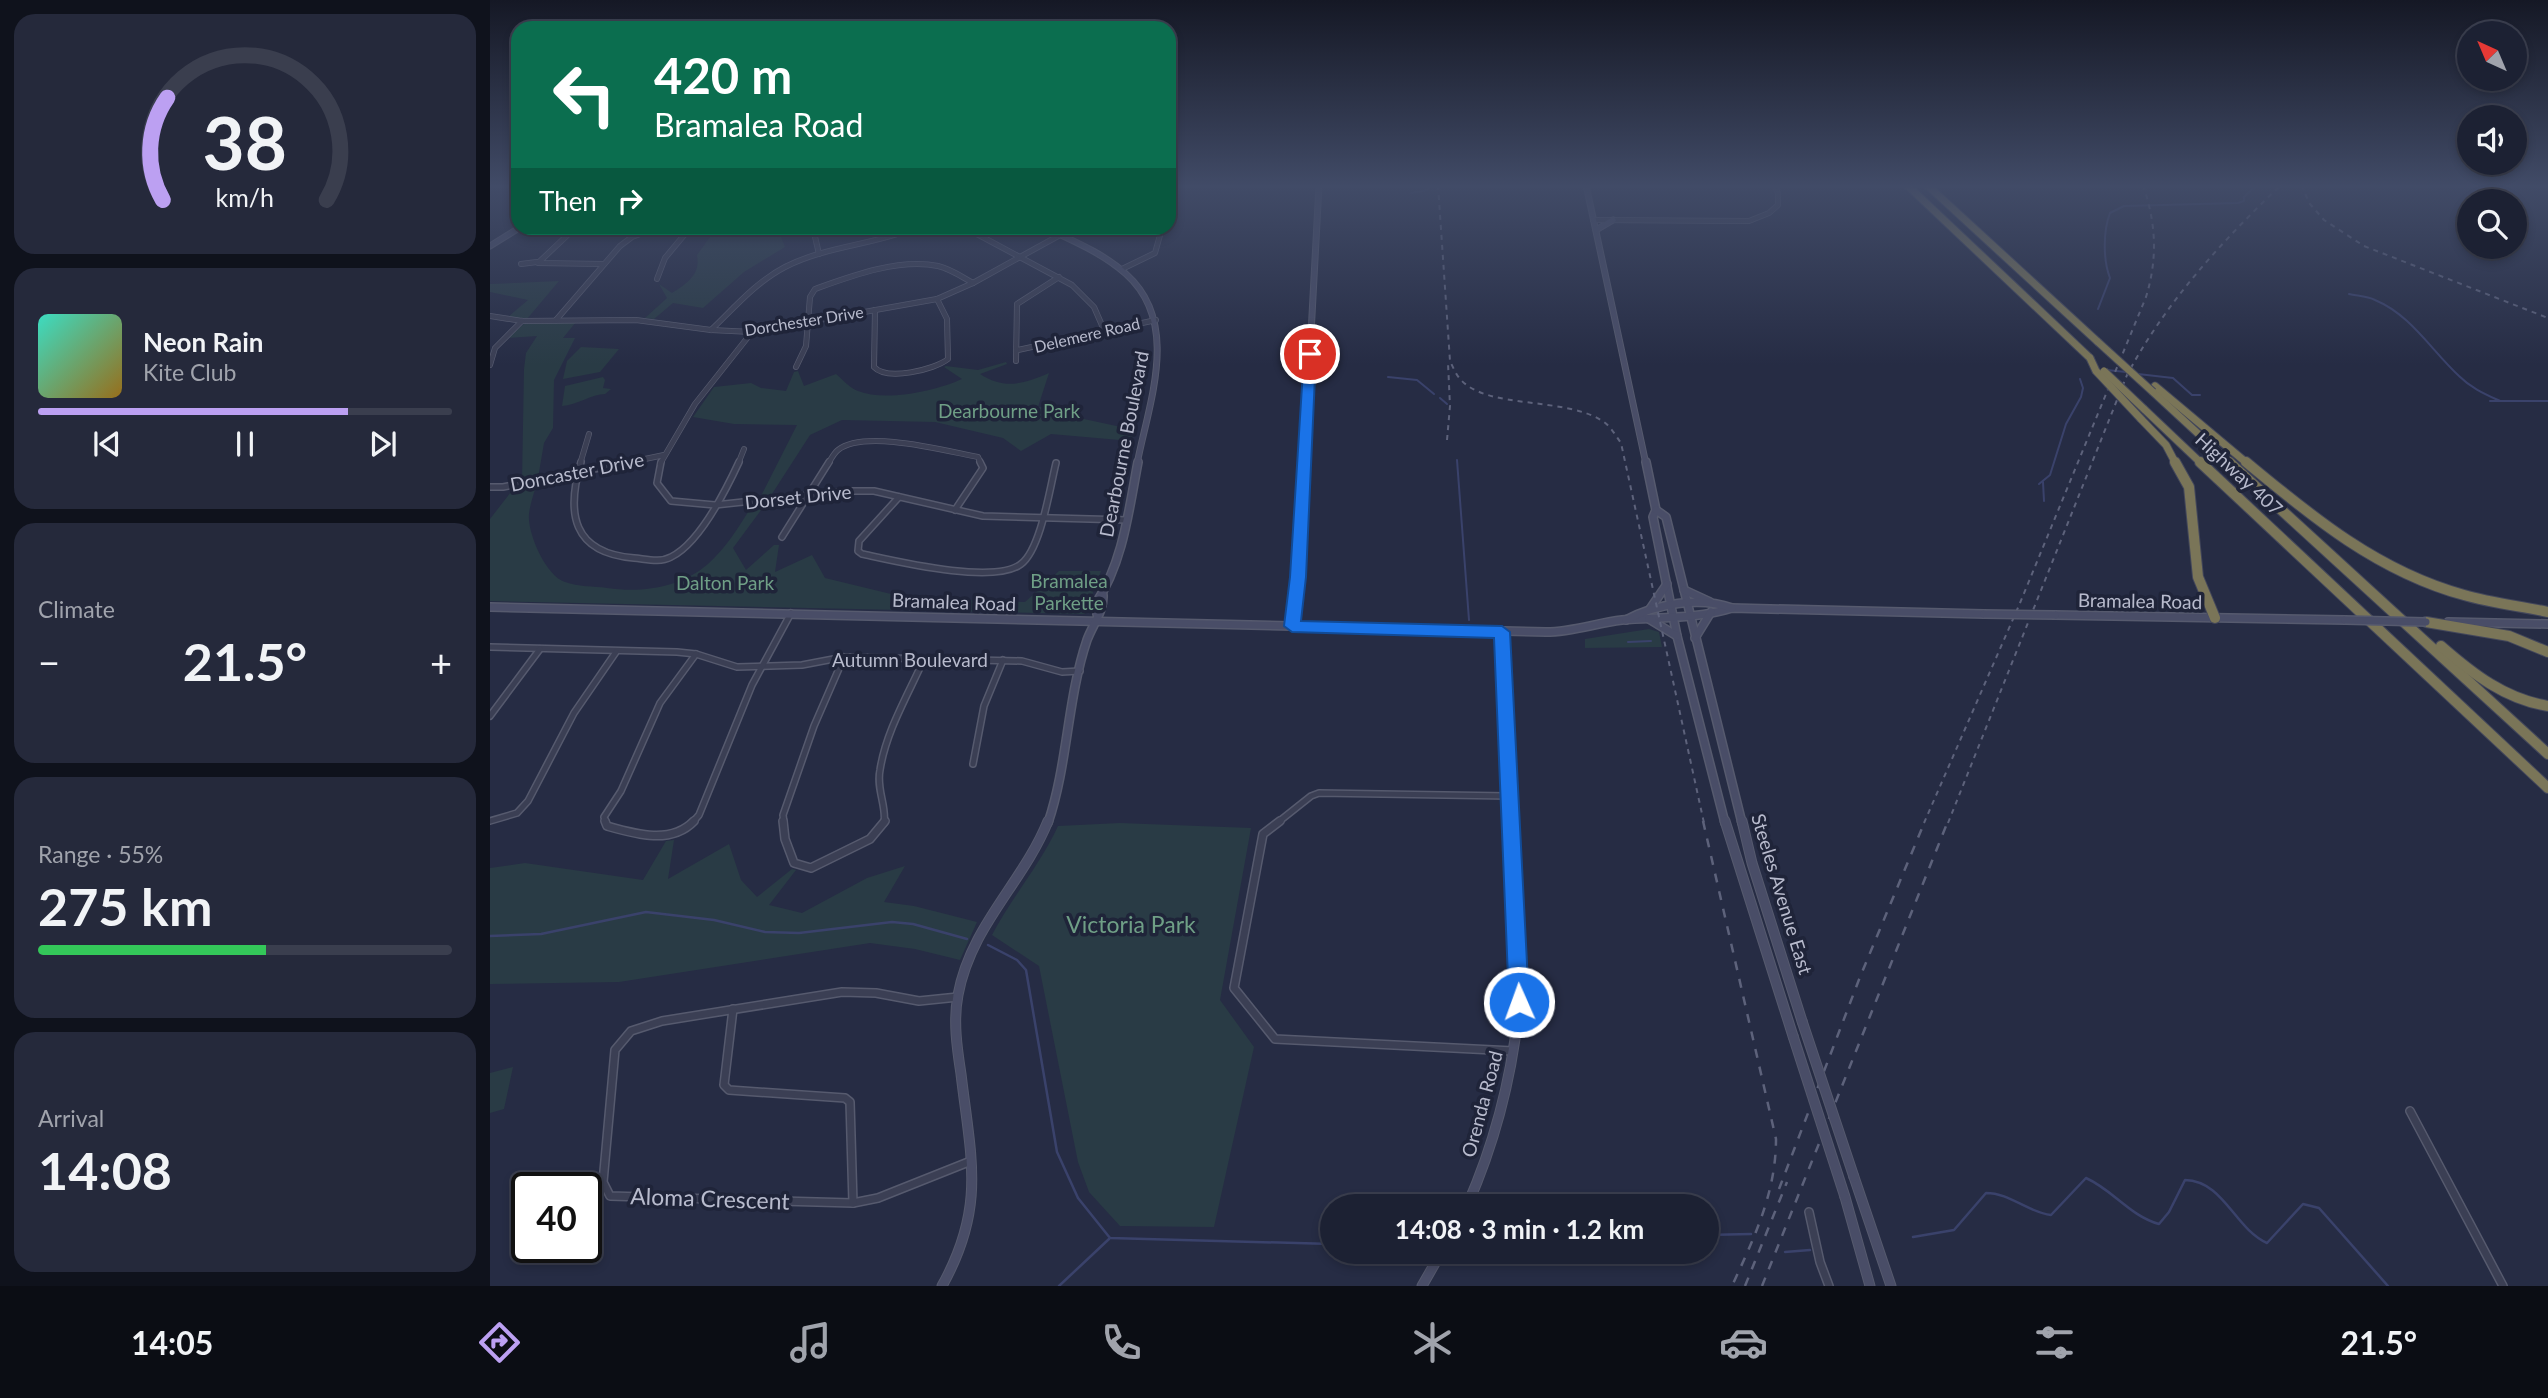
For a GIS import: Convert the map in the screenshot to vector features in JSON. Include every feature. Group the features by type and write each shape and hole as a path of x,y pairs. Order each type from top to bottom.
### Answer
{"highway":[{"path":"1970,245 2090,358 2096,371 2142,414 2166,445 2189,487 2197,577 2215,618"},
{"name":"Highway 407","path":"1992,245 2098,342 2154,389 2548,754"},
{"path":"2154,389 2302,508 2362,551 2407,573 2463,595 2548,612"},
{"name":"Highway 407","path":"2142,414 2548,788"},
{"path":"2388,606 2404,614 2454,658 2493,687 2525,702 2548,706"},
{"path":"2426,622 2510,636 2548,652"}],"main road":[{"name":"Dearbourne Boulevard","path":"943,1286 962,1252 969,1229 975,1180 958,1053 958,997 971,956 986,922 1025,866 1048,821 1058,786 1084,648 1095,618 1094,607 1103,595 1127,520 1158,354 1156,320 1145,295 1122,269 1078,245"},
{"path":"1292,626 1298,577 1317,245"},
{"name":"Steeles Avenue East","path":"1598,245 1656,510 1653,517 1677,636 1738,866 1845,1197 1870,1286"},
{"name":"Steeles Avenue East","path":"1656,510 1666,517 1752,863 1891,1286"},
{"path":"1650,609 1667,584"},
{"path":"1684,590 1710,603"},
{"name":"Bramalea Road","path":"1626,620 1638,611 1723,603 1732,608 2548,624"},
{"name":"Bramalea Road","path":"491,608 1095,618 1502,632 1568,631 1626,620 1724,612 1732,608"},
{"path":"1695,638 1712,612"},
{"path":"1649,620 1677,636"},
{"name":"Orenda Road","path":"1472,1194 1492,1147 1516,1052 1520,995 1508,796 1502,632"},
{"path":"1738,866 1752,863"},
{"path":"1422,1286 1435,1264"}],"street":[{"path":"537,262 556,245"},
{"path":"556,320 622,245"},
{"path":"657,279 657,273 677,245"},
{"path":"817,245 819,254"},
{"path":"711,330 761,283 784,267 855,245"},
{"path":"999,245 1059,277 1086,296 1104,330"},
{"name":"Dorchester Drive","path":"490,316 522,321 636,320 711,330 752,331 937,299 973,283 1041,245"},
{"path":"1122,269 1155,253 1157,245"},
{"path":"521,264 603,264"},
{"path":"796,367 806,346 810,297 815,289 871,273 908,266 934,265 973,283"},
{"path":"1017,361 1014,324 1017,304 1059,277"},
{"path":"875,310 874,367 877,371 888,373 931,370 948,359 947,319 937,299"},
{"name":"Delemere Road","path":"1018,350 1156,320"},
{"path":"490,365 495,348 522,321"},
{"name":"Dorset Drive","path":"752,331 675,434 664,455 656,479 667,499 676,503 715,505 867,491 983,516 1127,520"},
{"path":"589,434 573,498 576,521 586,539 598,551 656,561 674,556 687,544 735,474 744,449"},
{"path":"782,537 841,447 859,443 911,444 981,460 984,468 955,510"},
{"name":"Doncaster Drive","path":"490,487 503,487 664,455"},
{"path":"899,497 859,541 858,551 862,554 915,567 1005,572 1025,560 1041,519 1056,463"},
{"path":"695,654 660,703 621,791 604,817 607,826 670,837 689,828 699,815 761,668 792,613"},
{"name":"Autumn Boulevard","path":"490,647 695,654 737,667 761,668 802,665 844,657 1022,661 1062,672 1080,671"},
{"path":"490,716 540,649"},
{"path":"490,821 517,813 528,801 574,713 616,652"},
{"path":"844,657 814,726 783,815 785,839 791,859 798,867 817,866 870,839 883,825 877,780 896,723 923,659"},
{"path":"973,764 984,706 1003,660"},
{"path":"1508,796 1319,793 1311,796 1263,834 1234,988 1275,1039 1516,1052"},
{"name":"Aloma Crescent","path":"958,997 919,1001 876,993 842,992 638,1027 619,1043 615,1050 603,1182 610,1196 853,1203 878,1198 972,1160"},
{"path":"733,1009 724,1085 729,1090 845,1098 850,1101 853,1203"},
{"path":"2410,1111 2503,1286"},
{"path":"1808,1212 1820,1262 1829,1286"}],"green space":[{"path":"704,245 785,247 744,272 703,308 673,303 654,319 645,318 667,298 659,284 672,293 683,286 695,273 697,255"},
{"path":"559,281 527,319 508,317 528,300 490,292 490,284"},
{"path":"576,322 563,338 575,338 554,380 553,428 544,443 538,478 522,481 524,369 526,353 537,336 507,338 525,323"},
{"path":"581,347 619,349 600,372 563,379 567,361"},
{"name":"Dearbourne Park","path":"1006,362 1007,364 980,374 998,382 1014,384 1049,373 1038,407 1058,406 1056,413 1135,430 1131,441 1051,434 1021,451 1003,438 935,422 842,420 810,435 770,497 760,498 797,425 734,424 693,417 714,387 751,383 761,388 786,391 794,372 798,371 804,386 836,374 858,391 896,395 925,391 962,379 944,367 946,366 978,370"},
{"path":"603,377 603,388 611,389 605,394 562,406 565,386"},
{"path":"537,483 529,514 531,532 539,553 551,572 565,582 575,585 634,590 660,587 685,579 708,564 721,550 753,504 767,502 733,548 746,570 774,545 779,545 775,572 812,555 825,578 891,594 891,598 1025,602 1059,571 1101,571 1085,614 490,601 490,519 514,488"},
{"path":"1649,629 1659,632 1662,647 1585,648 1585,639"},
{"name":"Victoria Park","path":"1120,823 1251,828 1220,1000 1254,1047 1214,1227 1120,1226 1089,1192 1078,1162 1039,966 992,935 1058,826"},
{"path":"674,840 668,879 729,844 741,880 757,897 792,869 796,870 769,905 802,913 867,878 905,866 884,902 914,906 977,922 960,960 915,949 870,943 619,982 490,984 490,868 525,863 643,880 666,841"},
{"path":"513,1067 504,1109 490,1113 490,1073"}],"waterway":[{"path":"2098,309 2110,278 2105,245"},
{"path":"2349,294 2372,299 2388,307 2410,324 2464,380 2500,401"},
{"path":"2107,370 2126,372"},
{"path":"2138,374 2173,378 2192,395 2200,395"},
{"path":"1388,377 1417,380 1434,394"},
{"path":"2039,484 2050,475 2066,424 2081,397 2083,388 2080,379"},
{"path":"1440,398 1447,404"},
{"path":"2490,401 2500,401"},
{"path":"2500,401 2548,401"},
{"path":"1457,460 1469,620"},
{"path":"2043,482 2044,501"},
{"path":"1628,642 1651,641"},
{"path":"490,936 541,934 646,912 714,920 765,932 799,933 892,922 913,924 967,939"},
{"path":"988,945 1017,960 1026,970 1057,1152 1078,1198 1110,1238 1320,1244"},
{"path":"1913,1237 1954,1230 1986,1193 2003,1196 2051,1215 2086,1178 2139,1215 2159,1224 2169,1212 2185,1180 2210,1188 2246,1227 2267,1243 2303,1204 2319,1208 2388,1286"},
{"path":"1719,1235 1751,1234"},
{"path":"1059,1286 1109,1239"},
{"path":"1785,1252 1810,1250"}],"railway":[{"path":"1442,245 1450,361 1461,380 1490,396 1588,414 1607,424 1621,443 1704,823"},
{"path":"1924,823 2020,603 2146,297 2154,245"},
{"path":"1948,823 2127,375 2142,348 2177,298 2221,245"},
{"path":"2362,245 2548,318"},
{"path":"1447,440 1450,406 1448,363"},
{"path":"1703,821 1776,1139 1768,1197 1756,1233 1732,1286"},
{"path":"1779,1189 1860,977 1925,821"},
{"path":"1762,1286 1948,821"},
{"path":"1745,1286 1787,1182"}],"route":[{"path":"1310,354 1298,577 1292,626 1502,632 1519,1002"}],"park label":[{"name":"Dalton Park","path":"725,583"},
{"name":"Bramalea Parkette","path":"1069,592"}]}
